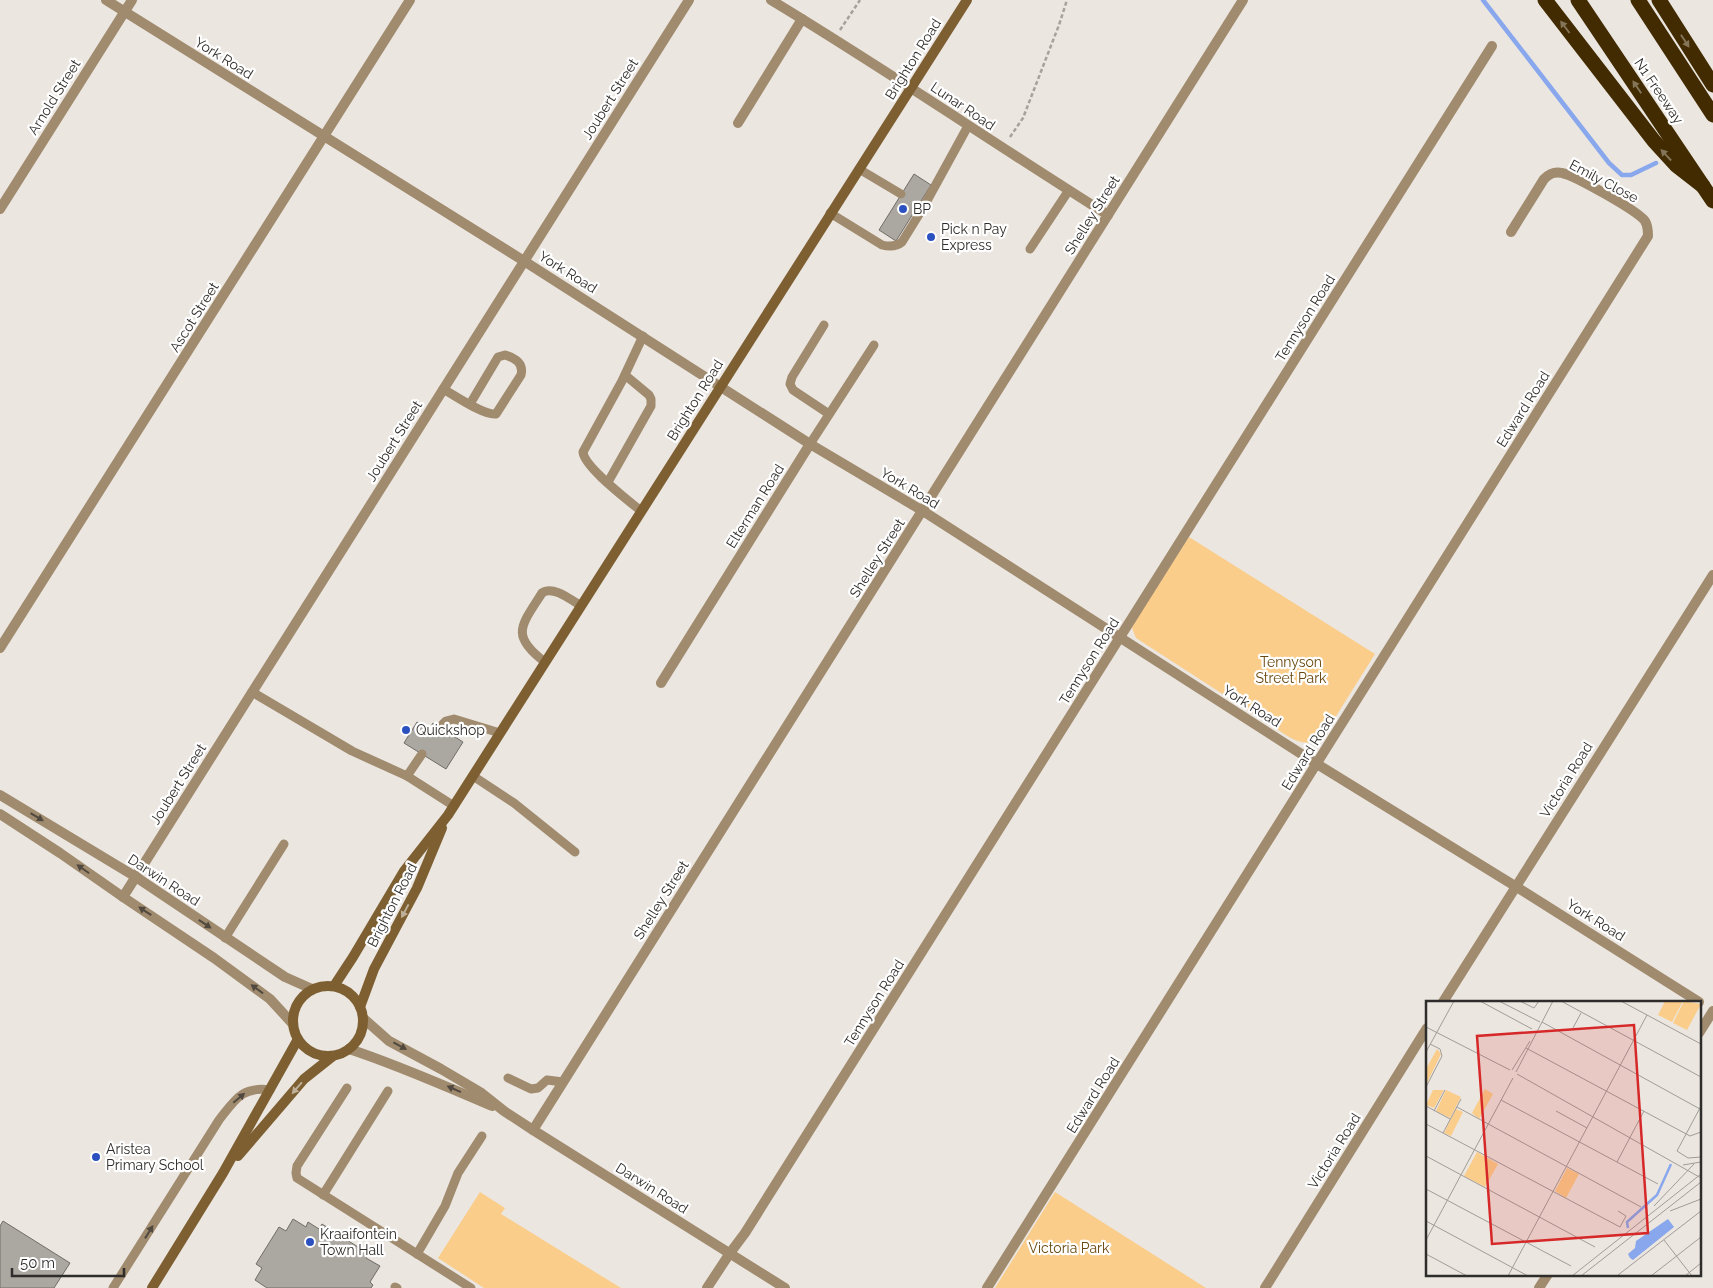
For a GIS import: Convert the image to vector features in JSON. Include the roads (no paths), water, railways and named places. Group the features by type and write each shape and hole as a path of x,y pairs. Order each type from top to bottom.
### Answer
{"highway":[{"path":"1544,0 1654,141 1676,165 1703,186"},
{"name":"N1 Freeway","path":"1578,0 1713,201"},
{"path":"1638,0 1713,115"},
{"path":"1659,0 1713,84"}],"main road":[{"name":"Brighton Road","path":"334,986 404,871 454,806 967,0"},
{"name":"Brighton Road","path":"360,1007 374,969 417,888 448,815"},
{"path":"223,1173 304,1079 333,1056 349,1049 357,1040 362,1030 363,1018 360,1007 354,997 345,990 334,986 323,986 312,989 303,995 293,1013 292,1023 302,1045 320,1056 333,1056"},
{"path":"152,1288 223,1173 298,1039"}],"street":[{"name":"York Road","path":"106,0 524,260 810,444 923,511 1317,764 1697,1001"},
{"name":"Arnold Street","path":"0,209 132,0"},
{"name":"Ascot Street","path":"0,648 410,0"},
{"name":"Joubert Street","path":"123,897 689,0"},
{"name":"Lunar Road","path":"771,0 834,38 1003,149 1108,215"},
{"name":"Shelley Street","path":"533,1130 1244,0"},
{"path":"738,123 802,19"},
{"name":"Tennyson Road","path":"707,1288 745,1233 1492,46"},
{"name":"Emily Close","path":"1511,232 1544,179 1549,174 1555,172 1562,172 1571,176 1610,197 1645,221 1648,229"},
{"name":"Edward Road","path":"987,1288 1648,236 1648,229"},
{"name":"Elterman Road","path":"661,683 810,444"},
{"name":"Victoria Road","path":"1444,1001 1713,574"},
{"name":"Darwin Road","path":"0,795 136,877 285,977 312,989"},
{"path":"0,814 214,958 270,999 292,1023"},
{"name":"York Road","path":"1700,1003 1713,1011"},
{"path":"1700,1031 1713,1011"},
{"name":"Darwin Road","path":"363,1018 389,1040 472,1087 533,1130 785,1288"},
{"name":"Victoria Road","path":"1265,1288 1426,1030"},
{"name":"Darwin Road","path":"349,1049 420,1075 504,1110"},
{"path":"1539,1288 1547,1276"}],"lane":[{"path":"830,213 882,245 890,247 899,245 968,126"},
{"path":"859,168 901,194"},
{"path":"1030,249 1069,190"},
{"path":"824,324 790,384 793,390 829,414"},
{"path":"641,511 586,461 583,452 625,375 643,336"},
{"name":"Elterman Road","path":"810,444 874,345"},
{"path":"443,389 470,404 492,415 498,413 521,375 522,368 518,361 505,355 498,357 470,404"},
{"path":"608,482 651,406 649,395 625,375"},
{"path":"545,662 533,653 524,640 522,624 542,593 546,590 553,591 581,606"},
{"path":"252,692 352,750 407,776 454,806"},
{"path":"440,727 446,721 454,719 500,733"},
{"path":"407,776 422,754"},
{"path":"473,776 514,802 575,852"},
{"path":"225,938 284,844"},
{"path":"508,1078 532,1089 538,1088 548,1080 563,1082"},
{"path":"113,1288 230,1106 238,1097 250,1090 259,1088 270,1090"},
{"path":"347,1088 296,1168 296,1176 299,1180 471,1288"},
{"path":"323,1195 388,1091"},
{"path":"417,1254 445,1206 458,1173 482,1136"}],"waterway":[{"path":"1483,0 1609,163 1622,175 1631,175 1656,163"}],"place":[{"name":"BP","path":"903,209"},
{"name":"Pick n Pay Express","path":"931,237"},
{"name":"Quickshop","path":"406,730"},
{"name":"Aristea Primary School","path":"96,1157"},
{"name":"Kraaifontein Town Hall","path":"310,1242"}],"park label":[{"name":"Tennyson Street Park","path":"1291,670"},
{"name":"Victoria Park","path":"1069,1248"}]}
